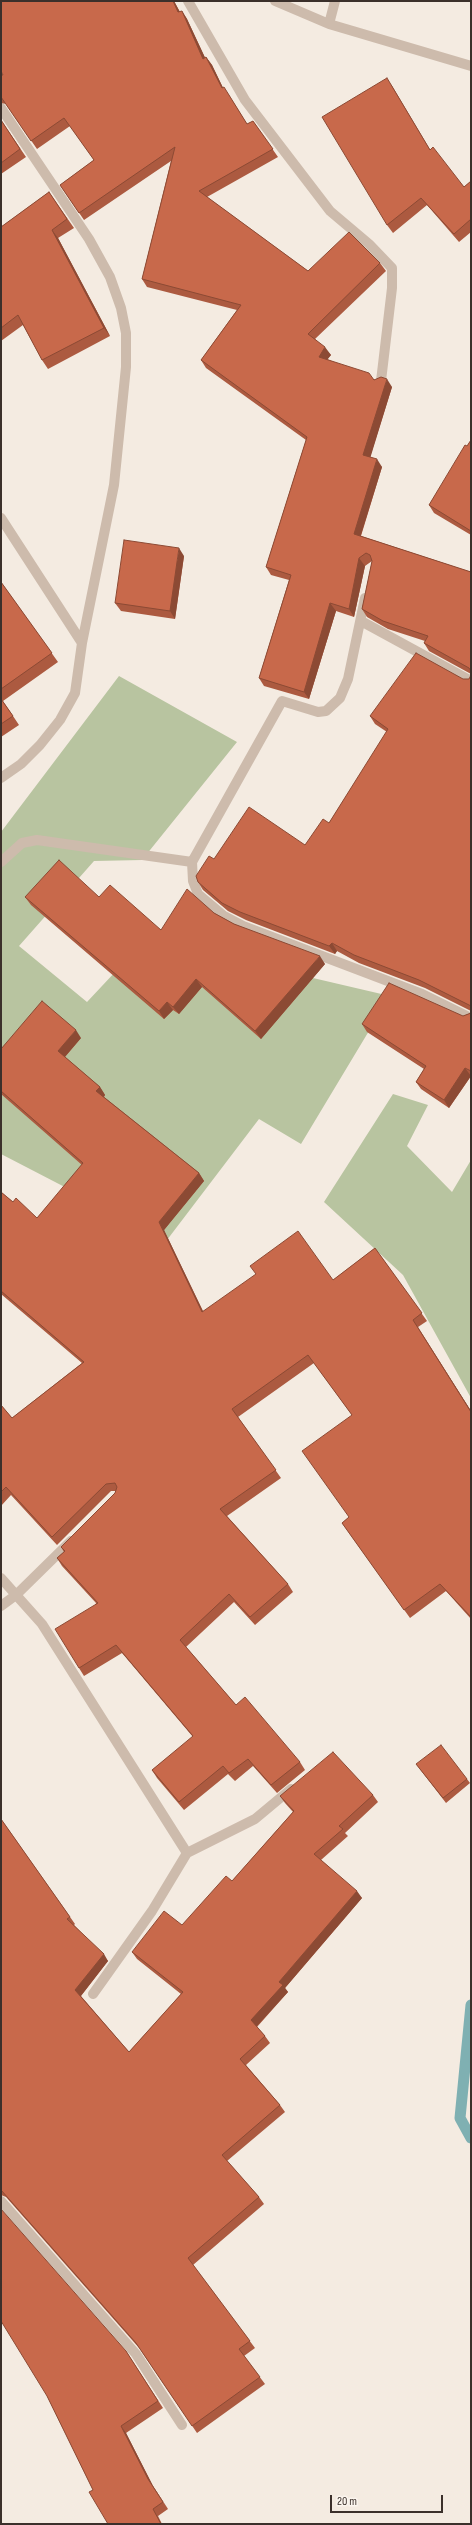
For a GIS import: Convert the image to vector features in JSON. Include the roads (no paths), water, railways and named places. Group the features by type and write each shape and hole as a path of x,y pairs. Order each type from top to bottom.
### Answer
{"street":[{"path":"188,1 250,106 330,211 369,244 392,268 392,288 381,381"},
{"path":"275,1 329,24 471,66"},
{"path":"329,24 335,1"},
{"path":"1,108 89,239 110,277 121,308 126,333 126,367 114,485 82,643 75,693 60,720 40,746 21,764 1,778"},
{"path":"1,518 82,643"},
{"path":"367,590 348,679 335,705 326,712 318,712 282,701 192,862 193,881 198,894 224,916 243,926 422,994 471,1018"},
{"path":"361,621 471,681"},
{"path":"1,862 22,843 37,840 192,862"},
{"path":"1,1606 16,1595 77,1535"},
{"path":"1,1578 42,1624 187,1853"},
{"path":"93,1994 152,1911 187,1853 255,1819 302,1780"},
{"path":"1,2201 136,2354 182,2425"}],"waterway":[{"path":"471,2005 460,2118 471,2138"}]}
